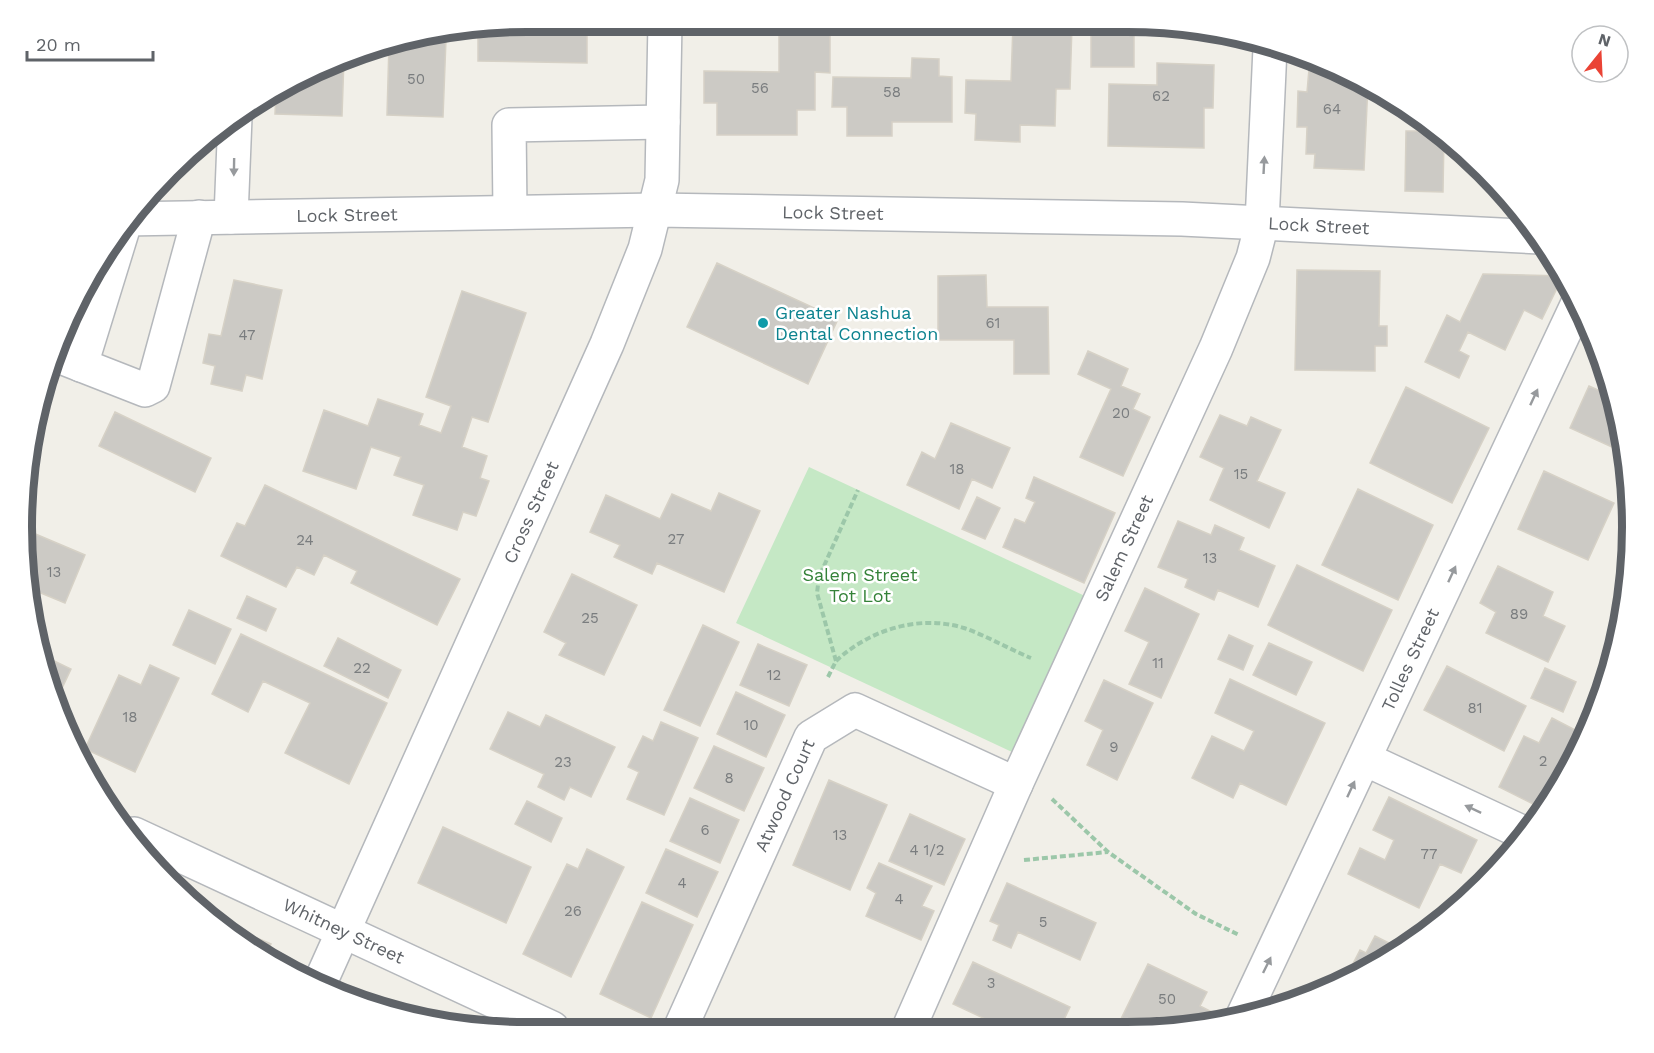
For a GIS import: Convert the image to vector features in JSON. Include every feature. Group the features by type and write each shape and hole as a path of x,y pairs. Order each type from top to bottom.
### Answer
{"street":[{"name":"Cross Street","path":"323,977 607,344 645,249 662,180 664,32"},
{"name":"Salem Street","path":"912,1022 981,864 1030,788 1253,258 1262,223 1270,52"},
{"path":"510,212 508,125 663,122"},
{"path":"231,217 235,127"},
{"name":"Lock Street","path":"139,219 656,210 1182,219 1528,236"},
{"path":"105,267 67,360 145,390 153,386 199,217"},
{"name":"Tolles Street","path":"1247,1007 1574,314"},
{"name":"Atwood Court","path":"683,1022 811,737 855,710 1030,788"},
{"path":"1365,759 1518,830"},
{"name":"Whitney Street","path":"142,838 539,1022"}],"path":[{"path":"836,662 817,593 819,577 858,490"},
{"path":"828,677 836,662 852,647 873,634 902,627 940,623 964,628 1042,663"},
{"path":"1030,788 1108,852 1196,914 1245,938"},
{"path":"981,864 1108,852"}],"green space":[{"name":"Salem Street Tot Lot","path":"809,467 1085,596 1012,752 736,623"}],"building":[{"path":"587,32 587,63 478,61 478,34"},
{"path":"779,32 830,32 830,73 815,72 815,110 797,110 797,135 717,135 717,103 704,103 704,71 779,72"},
{"path":"1013,32 1072,32 1070,89 1056,89 1055,126 1020,125 1020,142 975,140 976,114 965,113 966,80 1011,81"},
{"path":"1091,32 1134,32 1134,67 1091,67"},
{"path":"446,39 443,117 387,115 389,51"},
{"path":"912,58 939,59 939,76 952,77 952,122 892,122 892,136 847,136 847,107 832,107 833,77 911,78"},
{"path":"1157,63 1214,65 1213,108 1204,108 1204,148 1108,146 1109,84 1157,85"},
{"path":"344,67 342,116 275,114 276,100"},
{"path":"1309,69 1318,69 1368,94 1364,170 1314,168 1315,154 1306,154 1307,127 1297,127 1298,91 1307,92"},
{"path":"1406,131 1425,131 1444,146 1443,192 1405,191"},
{"name":"Greater Nashua Dental Connection","path":"717,263 838,319 808,384 687,327"},
{"path":"1297,270 1380,271 1379,326 1387,326 1387,346 1375,346 1375,371 1295,370"},
{"path":"1483,274 1554,276 1559,285 1542,319 1524,310 1505,350 1468,332 1459,351 1469,356 1459,378 1425,362 1447,315 1460,322"},
{"path":"986,275 987,307 1048,307 1049,374 1014,374 1014,340 938,340 938,276"},
{"path":"234,280 282,290 262,379 246,375 242,391 211,384 215,366 203,363 209,334 221,336"},
{"path":"462,291 526,313 488,422 472,417 462,447 487,456 480,478 489,481 476,516 463,512 457,530 413,515 424,485 394,475 401,457 371,447 356,489 303,471 324,410 368,426 378,399 423,414 419,425 441,433 451,406 426,397"},
{"path":"1088,351 1128,369 1121,386 1140,394 1133,409 1150,417 1123,476 1080,457 1111,389 1078,374"},
{"path":"1589,386 1604,393 1616,449 1570,428"},
{"path":"1406,387 1489,428 1452,503 1370,463"},
{"path":"115,412 211,458 195,492 99,446"},
{"path":"1220,415 1247,426 1251,417 1281,430 1257,481 1285,493 1269,528 1210,500 1224,468 1200,457"},
{"path":"951,423 1010,448 992,488 972,479 959,509 907,485 922,452 935,459"},
{"path":"1544,471 1614,503 1588,560 1518,529"},
{"path":"1034,477 1115,513 1084,583 1003,547 1015,519 1025,523 1035,502 1026,498"},
{"path":"265,485 460,579 437,625 351,583 357,571 324,555 314,575 297,567 286,587 221,556 237,523 245,526"},
{"path":"1358,489 1433,525 1398,600 1322,565"},
{"path":"719,493 760,511 724,592 657,563 652,574 614,557 620,545 590,532 606,495 660,519 672,494 711,511"},
{"path":"977,497 1000,508 985,539 962,529"},
{"path":"1178,521 1211,535 1215,525 1244,538 1239,550 1275,566 1258,607 1218,590 1214,600 1185,587 1188,579 1158,567"},
{"path":"32,533 85,555 65,603 36,591"},
{"path":"1297,565 1392,610 1363,671 1268,625"},
{"path":"1498,566 1553,592 1543,616 1565,626 1548,662 1486,633 1496,612 1480,603"},
{"path":"572,574 637,605 604,675 559,655 566,643 544,632"},
{"path":"1145,588 1199,614 1161,698 1129,684 1149,642 1125,631"},
{"path":"247,596 276,609 266,631 237,618"},
{"path":"189,610 231,629 215,664 173,645"},
{"path":"703,625 739,642 700,726 664,710"},
{"path":"241,634 387,703 349,784 285,753 310,703 263,681 248,712 212,694"},
{"path":"1229,635 1253,646 1243,670 1218,659"},
{"path":"338,638 401,670 388,698 324,666"},
{"path":"1269,643 1312,662 1296,695 1253,675"},
{"path":"758,644 807,665 789,706 740,685"},
{"path":"50,660 71,669 60,692 58,686"},
{"path":"150,665 179,678 135,772 85,749 119,675 141,685"},
{"path":"1447,666 1526,706 1504,751 1424,710"},
{"path":"1545,668 1576,682 1563,712 1531,698"},
{"path":"1230,679 1325,723 1286,805 1240,783 1233,798 1192,778 1212,736 1244,751 1254,731 1215,713"},
{"path":"1104,680 1153,703 1117,780 1087,765 1103,730 1085,721"},
{"path":"736,692 785,715 766,757 717,734"},
{"path":"508,712 540,727 546,715 615,747 591,797 570,787 564,800 538,787 544,774 490,749"},
{"path":"1552,718 1578,731 1556,774 1536,806 1499,787 1524,736 1539,743"},
{"path":"661,722 698,738 664,815 627,799 639,772 628,767 643,736 653,741"},
{"path":"714,746 764,768 744,811 694,788"},
{"path":"829,780 887,805 850,890 793,865"},
{"path":"1389,797 1477,840 1461,873 1440,864 1419,908 1348,874 1360,848 1385,860 1394,840 1373,830"},
{"path":"690,798 739,820 720,863 670,841"},
{"path":"527,801 562,818 551,842 515,824"},
{"path":"910,814 965,839 944,885 889,861"},
{"path":"443,827 531,867 506,923 418,883"},
{"path":"587,849 624,867 571,977 523,954 567,864 578,869"},
{"path":"666,849 718,872 697,917 646,893"},
{"path":"879,863 932,886 922,906 934,911 921,940 866,916 876,893 867,888"},
{"path":"1007,883 1096,923 1080,960 1018,932 1011,948 993,940 999,925 990,921"},
{"path":"642,902 693,925 651,1018 600,994"},
{"path":"243,932 271,944 269,949"},
{"path":"1375,936 1392,945 1351,967 1360,950 1366,953"},
{"path":"973,962 1070,1007 1063,1022 992,1022 953,1004"},
{"path":"1148,964 1207,992 1200,1006 1215,1013 1160,1020 1119,1022"}],"place":[{"name":"Greater Nashua Dental Connection","path":"763,323"}]}
